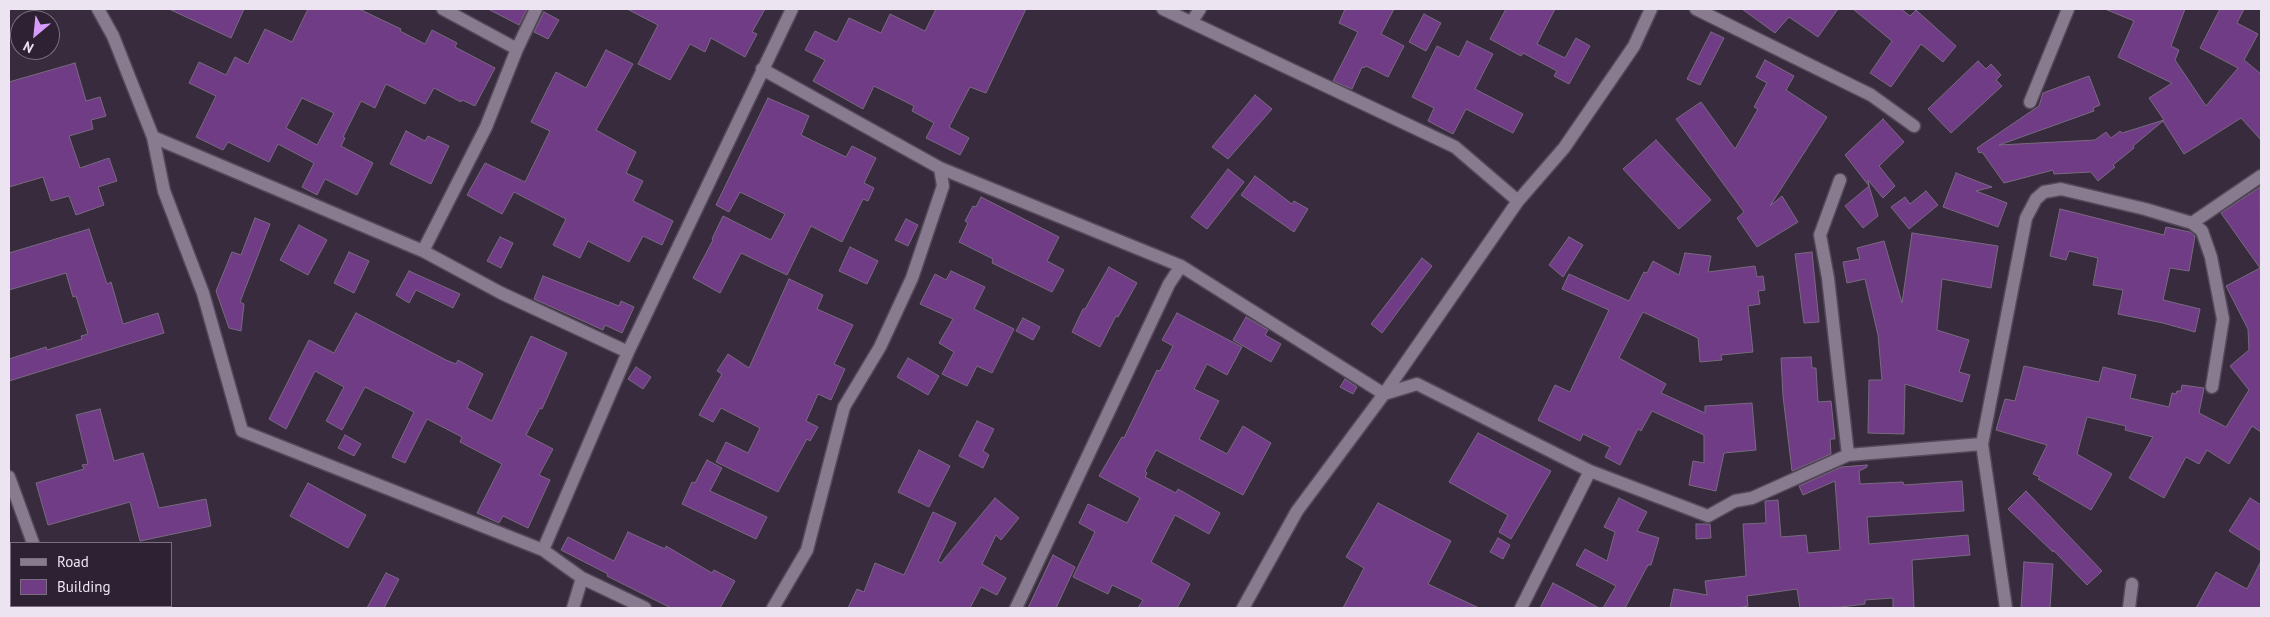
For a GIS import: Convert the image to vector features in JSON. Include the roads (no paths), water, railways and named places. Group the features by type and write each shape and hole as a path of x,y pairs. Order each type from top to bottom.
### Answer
{"street":[{"path":"98,9 113,36 153,137 164,191 203,293 242,431 543,550 582,578 645,608"},
{"path":"443,9 517,49"},
{"path":"423,251 486,127 517,49 536,9"},
{"path":"543,550 628,352 792,9"},
{"path":"1163,9 1192,21 1456,147 1518,201"},
{"path":"1192,21 1200,9"},
{"path":"1243,608 1296,511 1384,394 1518,201 1564,148 1634,46 1651,9"},
{"path":"1696,9 1871,95 1914,126"},
{"path":"2030,102 2068,9"},
{"path":"762,69 940,168 1181,266 1384,394 1417,384 1590,471 1708,516 1735,501 1752,498 1848,455 1982,444"},
{"path":"153,137 423,251 501,293 628,352"},
{"path":"774,608 807,550 844,407 880,347 912,278 943,186 940,168"},
{"path":"2192,223 2261,176"},
{"path":"1840,180 1820,235 1828,278 1848,455"},
{"path":"2006,608 1982,444 2026,218 2036,199 2044,192 2061,189 2192,223 2202,231 2211,257 2222,318 2212,387"},
{"path":"1016,608 1169,284 1181,266"},
{"path":"1521,608 1590,471"},
{"path":"9,478 32,542"},
{"path":"573,608 582,578"},
{"path":"2129,608 2132,584"}]}
